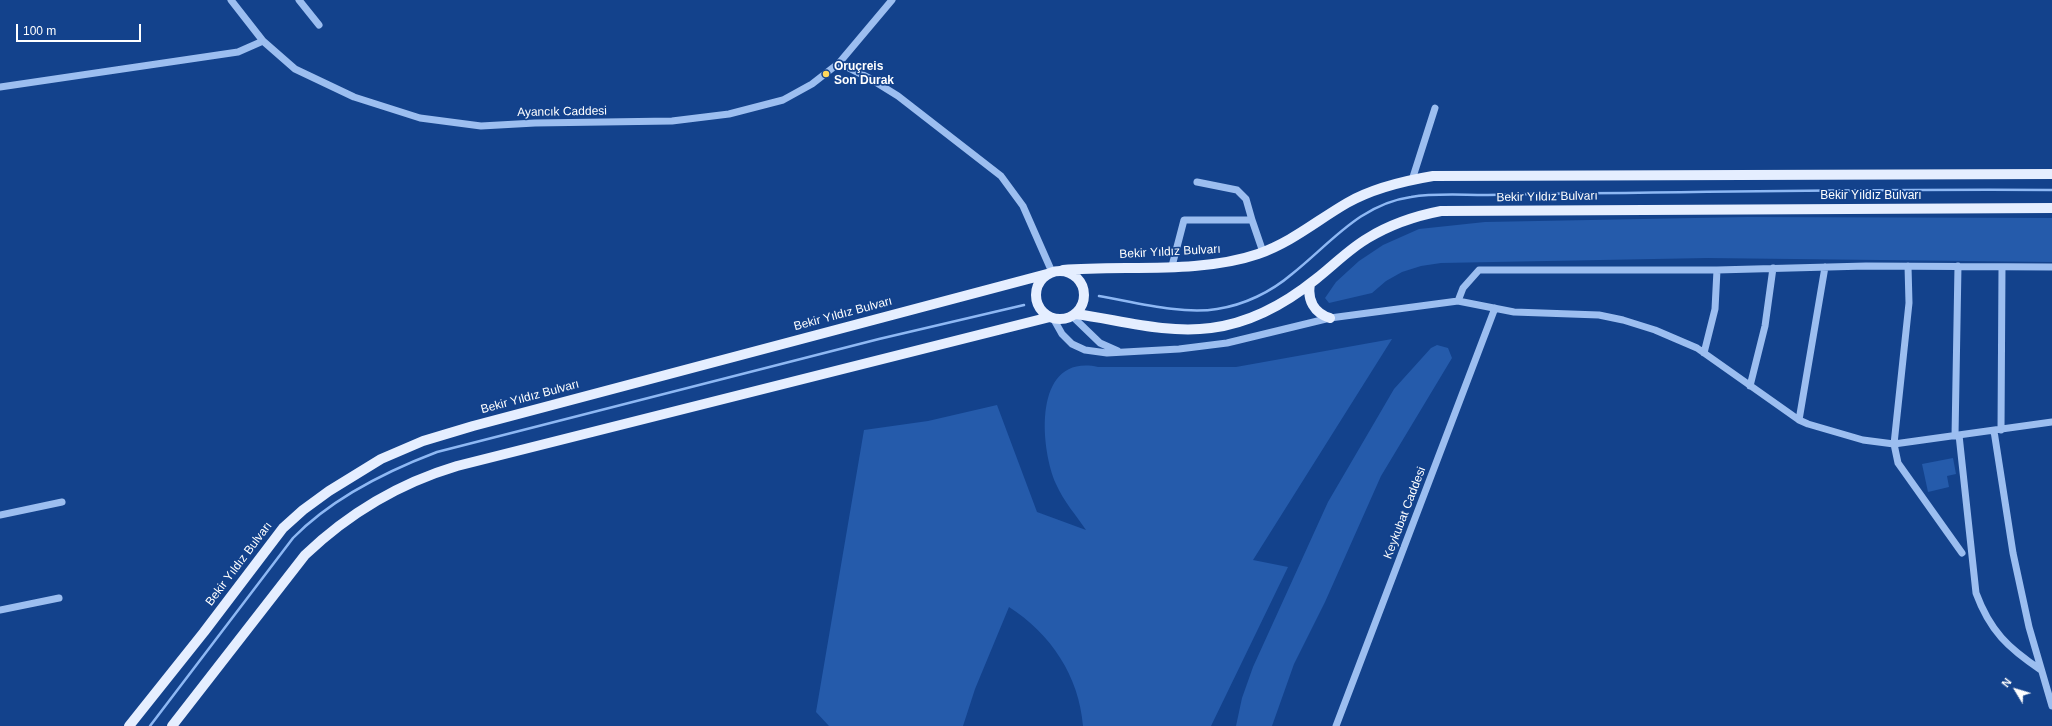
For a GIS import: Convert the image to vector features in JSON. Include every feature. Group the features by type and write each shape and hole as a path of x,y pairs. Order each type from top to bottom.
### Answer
{"main road":[{"name":"Bekir Yıldız Bulvarı","path":"1062,270 1224,263 1262,252 1298,236 1336,210 1360,196 1390,185 1447,175 2052,174"},
{"name":"Bekir Yıldız Bulvarı","path":"1074,315 1167,328 1211,328 1240,322 1267,311 1310,284 1356,246 1374,234 1406,220 1441,211 2052,208"},
{"path":"172,726 305,555 328,534 355,514 416,481 457,466 1052,318 1064,319 1074,315 1084,302 1083,286 1077,277 1062,270 1049,273 1037,287 1036,298 1040,308 1052,318"},
{"name":"Bekir Yıldız Bulvarı","path":"129,726 204,632 283,528 303,510 329,491 381,459 423,441 473,426 1049,273"},
{"path":"1310,284 1309,293 1314,307 1321,314 1330,318"}],"street":[{"name":"Ayancık Caddesi","path":"231,0 263,41 295,69 354,97 420,118 481,126 535,123 672,121 729,114 783,100 812,84 839,63 892,0"},
{"path":"299,0 319,25"},
{"path":"0,87 238,52 263,41"},
{"path":"839,63 869,78 898,96 1001,176 1023,206 1049,273"},
{"path":"1412,180 1435,108"},
{"path":"1197,182 1230,188 1240,192 1246,199 1262,252"},
{"path":"1172,266 1184,220 1252,220"},
{"path":"1908,266 1909,303 1894,444 1898,463 1962,554"},
{"path":"1458,301 1464,288 1479,270 1717,270 1908,266 2052,267"},
{"path":"1958,266 1957,436 1978,598 1985,614 2001,639 2017,654 2041,670"},
{"path":"1799,420 1825,267"},
{"path":"2002,267 1997,430 2013,553 2029,627 2052,706"},
{"path":"1750,386 1765,326 1773,268"},
{"path":"1704,353 1715,309 1717,270"},
{"path":"1052,318 1062,334 1078,348 1101,353 1179,349 1226,343 1330,318 1458,301 1529,313 1586,313 1612,317 1669,335 1704,353 1799,420 1863,440 1894,444 2052,422"},
{"name":"Keykubat Caddesi","path":"1336,726 1495,308"},
{"path":"1074,315 1100,343 1122,352"},
{"path":"0,515 62,502"},
{"path":"0,610 59,598"}],"shaded area":[{"path":"1747,217 2052,218 2052,262 1707,258 1441,263 1421,266 1402,272 1386,281 1372,293 1329,303 1325,298 1336,282 1359,261 1383,245 1419,229 1485,222"},
{"path":"1392,339 1253,560 1288,567 1211,726 1083,726 1076,690 1069,673 1060,658 1050,643 1038,630 1009,607 975,689 963,726 829,726 816,712 864,430 928,421 997,405 1037,512 1086,530 1059,491 1051,468 1047,449 1045,427 1046,407 1051,388 1061,374 1077,367 1236,367"},
{"path":"1437,345 1448,348 1452,358 1381,476 1325,602 1294,664 1272,726 1236,726 1242,698 1253,667 1328,502 1394,389 1431,348"},
{"path":"1953,458 1956,474 1947,476 1949,487 1928,492 1922,464"}],"waterway":[{"path":"1099,296 1158,307 1189,310 1217,309 1247,301 1257,297 1284,281 1333,238 1361,217 1376,208 1393,201 1411,197 1439,195 1838,190 2052,190"},
{"path":"150,726 293,538 324,511 379,477 437,452 879,339 1024,305"}],"place":[{"name":"Oruçreis Son Durak","path":"826,74"}]}
